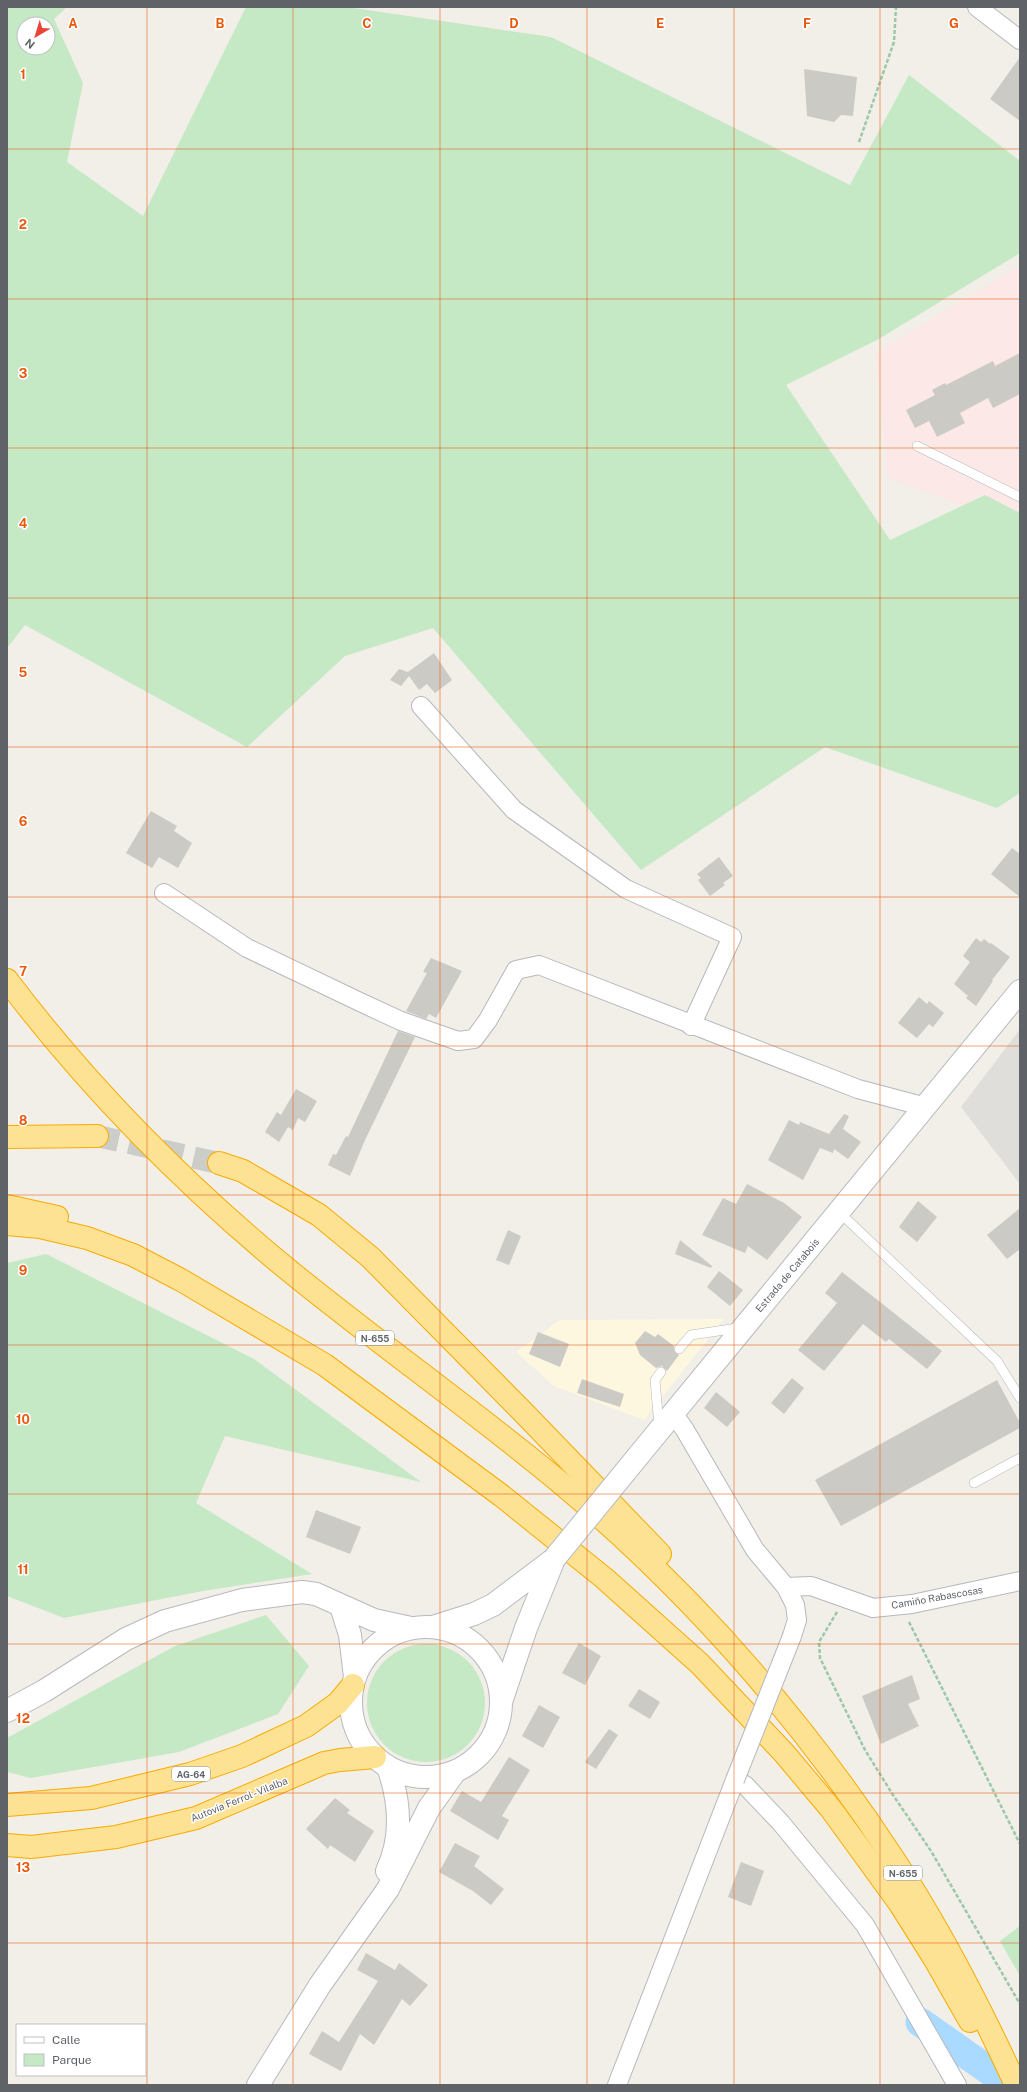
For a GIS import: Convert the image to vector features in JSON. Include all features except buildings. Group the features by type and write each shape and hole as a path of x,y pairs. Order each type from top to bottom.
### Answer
{"highway":[{"name":"N-655","path":"7,980 41,1024 95,1086 196,1189 275,1259 568,1489 642,1556 696,1610 794,1721 895,1861 953,1958 1016,2085"},
{"path":"7,1138 97,1136"},
{"path":"219,1162 243,1171 319,1215 376,1262 522,1410 681,1576 732,1633 759,1680"},
{"path":"7,1206 95,1226 143,1247 189,1273 325,1365 502,1496 598,1573 700,1664 784,1753 831,1809 900,1904 934,1958 977,2033 1001,2085"},
{"path":"7,1224 40,1227 79,1236 133,1255 181,1280 325,1365"},
{"name":"AG-64","path":"7,1805 91,1798 190,1774 242,1756 306,1726 338,1702 354,1681"},
{"name":"Autovía Ferrol - Vilalba","path":"7,1845 31,1847 116,1837 196,1818 324,1763 346,1759 382,1762"}],"main road":[{"name":"Estrada de Catabois","path":"554,1559 1020,991"},
{"path":"354,1681 364,1660 376,1645 392,1634 474,1614 493,1605 554,1559"},
{"path":"382,1762 410,1776 435,1777 454,1773 469,1764 484,1750 491,1739 500,1716 502,1699 526,1628 554,1559"},
{"path":"7,1711 44,1691 126,1639 165,1621 242,1600 302,1592 316,1594 374,1620 453,1632 472,1642 487,1658 498,1677 502,1699"},
{"path":"341,1606 350,1635 354,1681 351,1705 354,1724 362,1742 382,1762 395,1786 398,1804 396,1843 389,1866 348,1945"},
{"path":"258,2085 292,2028 388,1889 429,1808 454,1773"}],"street":[{"path":"977,7 1020,40"},
{"path":"421,706 514,810 626,889 732,937 691,1026"},
{"path":"164,893 247,948 360,1002 408,1023 458,1041 474,1039 488,1020 516,970 539,965 691,1026 858,1089 926,1107"},
{"path":"616,2085 797,1620 795,1605 786,1587 755,1550 685,1430 673,1413"},
{"name":"Camiño Rabascosas","path":"786,1587 811,1586 873,1608 900,1605 1020,1581"},
{"path":"735,1780 745,1785 781,1823 865,1925 956,2085"}],"lane":[{"path":"917,446 1020,497"},
{"path":"839,1212 997,1361 1020,1398"},
{"path":"679,1349 691,1335 744,1327"},
{"path":"660,1430 655,1380 661,1372"},
{"path":"974,1483 1020,1458"}],"path":[{"path":"859,142 894,42 896,7"},
{"path":"846,1598 819,1642 820,1658 865,1750 893,1795 931,1850 1020,2004"},
{"path":"900,1605 1020,1844"}],"shaded area":[{"path":"1020,265 1020,526 888,478 876,353"},
{"path":"1020,1029 1020,1184 961,1107"},
{"path":"724,1319 644,1420 554,1386 516,1352 560,1320"}],"green space":[{"path":"7,7 67,7 56,17 16,16 16,56 56,56 56,23 83,83 67,162 143,216 246,7 347,7 551,37 850,185 909,75 1020,161 1020,253 877,340 786,385 890,540 985,495 1020,513 1020,793 997,808 825,747 641,870 433,628 345,656 247,747 25,625 7,648"},
{"path":"46,1254 254,1359 421,1482 225,1436 196,1503 312,1574 203,1591 64,1618 7,1596 7,1263"},
{"path":"266,1615 309,1666 278,1714 179,1752 31,1778 7,1772 7,1738 175,1646"},
{"path":"426,1644 437,1645 459,1654 475,1670 484,1692 484,1714 475,1736 459,1752 437,1761 426,1762 415,1761 393,1752 377,1736 368,1714 367,1703 368,1692 377,1670 393,1654 415,1645"},
{"path":"1020,1926 1020,1976 1000,1941"}],"waterway":[{"path":"920,2022 1010,2085"}],"tunnel":[{"path":"97,1136 219,1163"}]}
